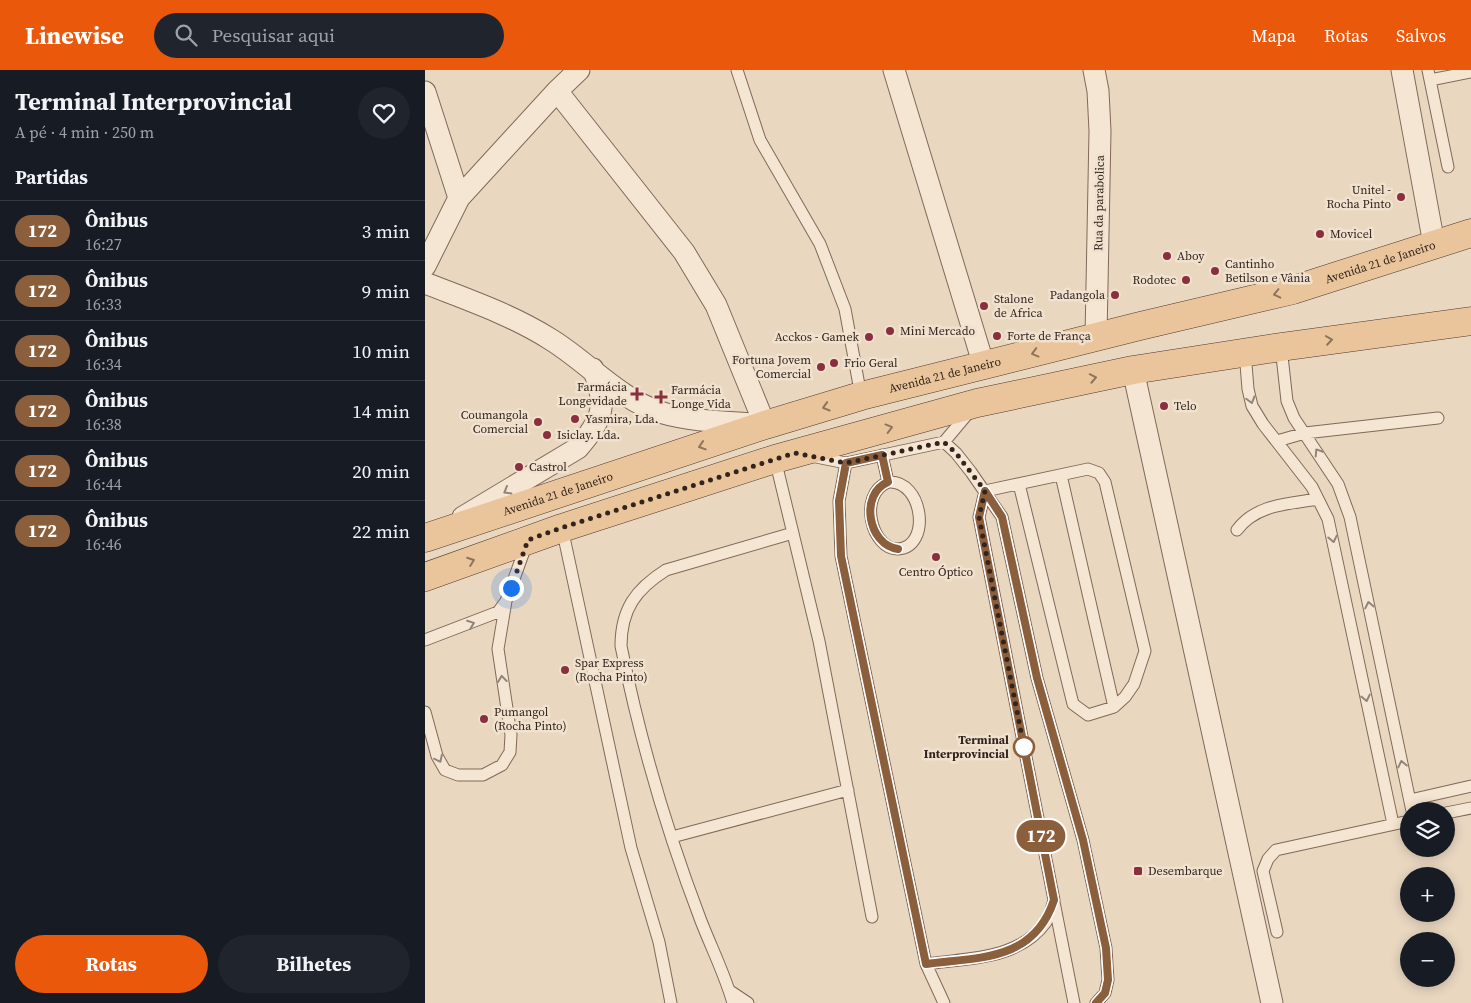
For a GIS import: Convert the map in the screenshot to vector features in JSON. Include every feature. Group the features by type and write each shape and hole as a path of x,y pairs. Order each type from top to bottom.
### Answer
{"main road":[{"name":"Avenida 21 de Janeiro","path":"427,537 765,425 861,396 1293,290 1458,238"},
{"path":"425,577 561,528 785,456 977,403 1133,370 1245,352 1471,321"}],"street":[{"path":"425,266 459,198 557,90 579,70"},
{"path":"893,70 984,366"},
{"name":"Rua da parabolica","path":"1094,70 1098,91 1100,131 1096,337"},
{"path":"1402,70 1458,238"},
{"path":"425,283 512,316 593,369 614,388 634,401 663,413 688,418 765,425 716,305 684,252 557,90"},
{"path":"425,92 459,198"},
{"path":"427,537 578,448 592,432 602,409 599,384 593,369"},
{"path":"1133,370 1272,1003"}],"lane":[{"path":"737,70 760,140 820,244 845,309 861,396"},
{"path":"1448,167 1429,75 1471,72"},
{"path":"1281,347 1287,401 1295,418 1338,484 1350,517 1410,802"},
{"path":"1245,352 1248,389 1252,406 1312,487 1328,519 1393,824"},
{"path":"872,917 819,640 793,533 785,456 846,463 944,442 977,403"},
{"path":"1277,441 1305,433 1438,418"},
{"path":"944,442 956,453 1002,517 1037,678 1083,840 1106,948 1108,980 1105,993 1096,1003"},
{"path":"882,455 888,482"},
{"path":"846,463 839,501 841,556 926,964 944,1003"},
{"path":"985,491 1088,469 1099,473 1105,482 1145,651 1135,684 1114,707 1088,715 1073,704 1019,484"},
{"path":"1061,475 1114,707"},
{"path":"888,482 895,482 909,488 915,501 919,522 917,537 912,543 898,549 884,544 879,539 871,511 870,504 875,490 888,482"},
{"path":"985,491 979,517 1074,1003"},
{"path":"1237,530 1246,518 1259,511 1318,500"},
{"path":"561,528 631,848 659,942 671,1003"},
{"path":"733,1003 672,837 646,756 625,665 621,627 625,612 633,598 654,578 666,570 793,533"},
{"path":"425,712 437,756 445,770 458,775 483,775 502,765 510,752 511,736 498,649 506,601 528,540"},
{"path":"425,640 487,618 498,612 506,601"},
{"path":"1420,802 1471,786"},
{"path":"672,837 848,790"},
{"path":"1455,811 1471,808"},
{"path":"1277,932 1263,871 1268,859 1276,850 1400,823"},
{"path":"926,964 1004,953 1033,938 1047,920 1054,900"},
{"path":"730,991 748,1003"}],"bus line":[{"name":"172","path":"898,549 891,548 879,539 875,532 871,511 870,504 875,490 888,482 882,455 846,463 839,501 841,556 926,964 1004,953 1033,938 1047,920 1054,900 979,517 985,491 1002,517 1037,678 1083,840 1106,948 1108,980 1105,993 1096,1003"}],"place":[{"name":"Unitel - Rocha Pinto","path":"1401,197"},
{"name":"Movicel","path":"1320,234"},
{"name":"Aboy","path":"1167,256"},
{"name":"Cantinho Betilson e Vânia","path":"1215,271"},
{"name":"Rodotec","path":"1186,280"},
{"name":"Padangola","path":"1115,295"},
{"name":"Stalone de Africa","path":"984,306"},
{"name":"Mini Mercado","path":"890,331"},
{"name":"Forte de França","path":"997,336"},
{"name":"Acckos - Gamek","path":"869,337"},
{"name":"Frio Geral","path":"834,363"},
{"name":"Fortuna Jovem Comercial","path":"821,367"},
{"name":"Farmácia Longevidade","path":"637,394"},
{"name":"Farmácia Longe Vida","path":"661,397"},
{"name":"Telo","path":"1164,406"},
{"name":"Yasmira, Lda.","path":"575,419"},
{"name":"Coumangola Comercial","path":"538,422"},
{"name":"Isiclay. Lda.","path":"547,435"},
{"name":"Castrol","path":"519,467"},
{"name":"Centro Óptico","path":"936,557"},
{"name":"Spar Express (Rocha Pinto)","path":"565,670"},
{"name":"Pumangol (Rocha Pinto)","path":"484,719"},
{"name":"Terminal Interprovincial","path":"1024,747"},
{"name":"Desembarque","path":"1138,871"}],"route":[{"path":"511,588 528,540 561,528 795,453 846,463 944,442 956,453 985,491 979,517 1024,747"}]}
